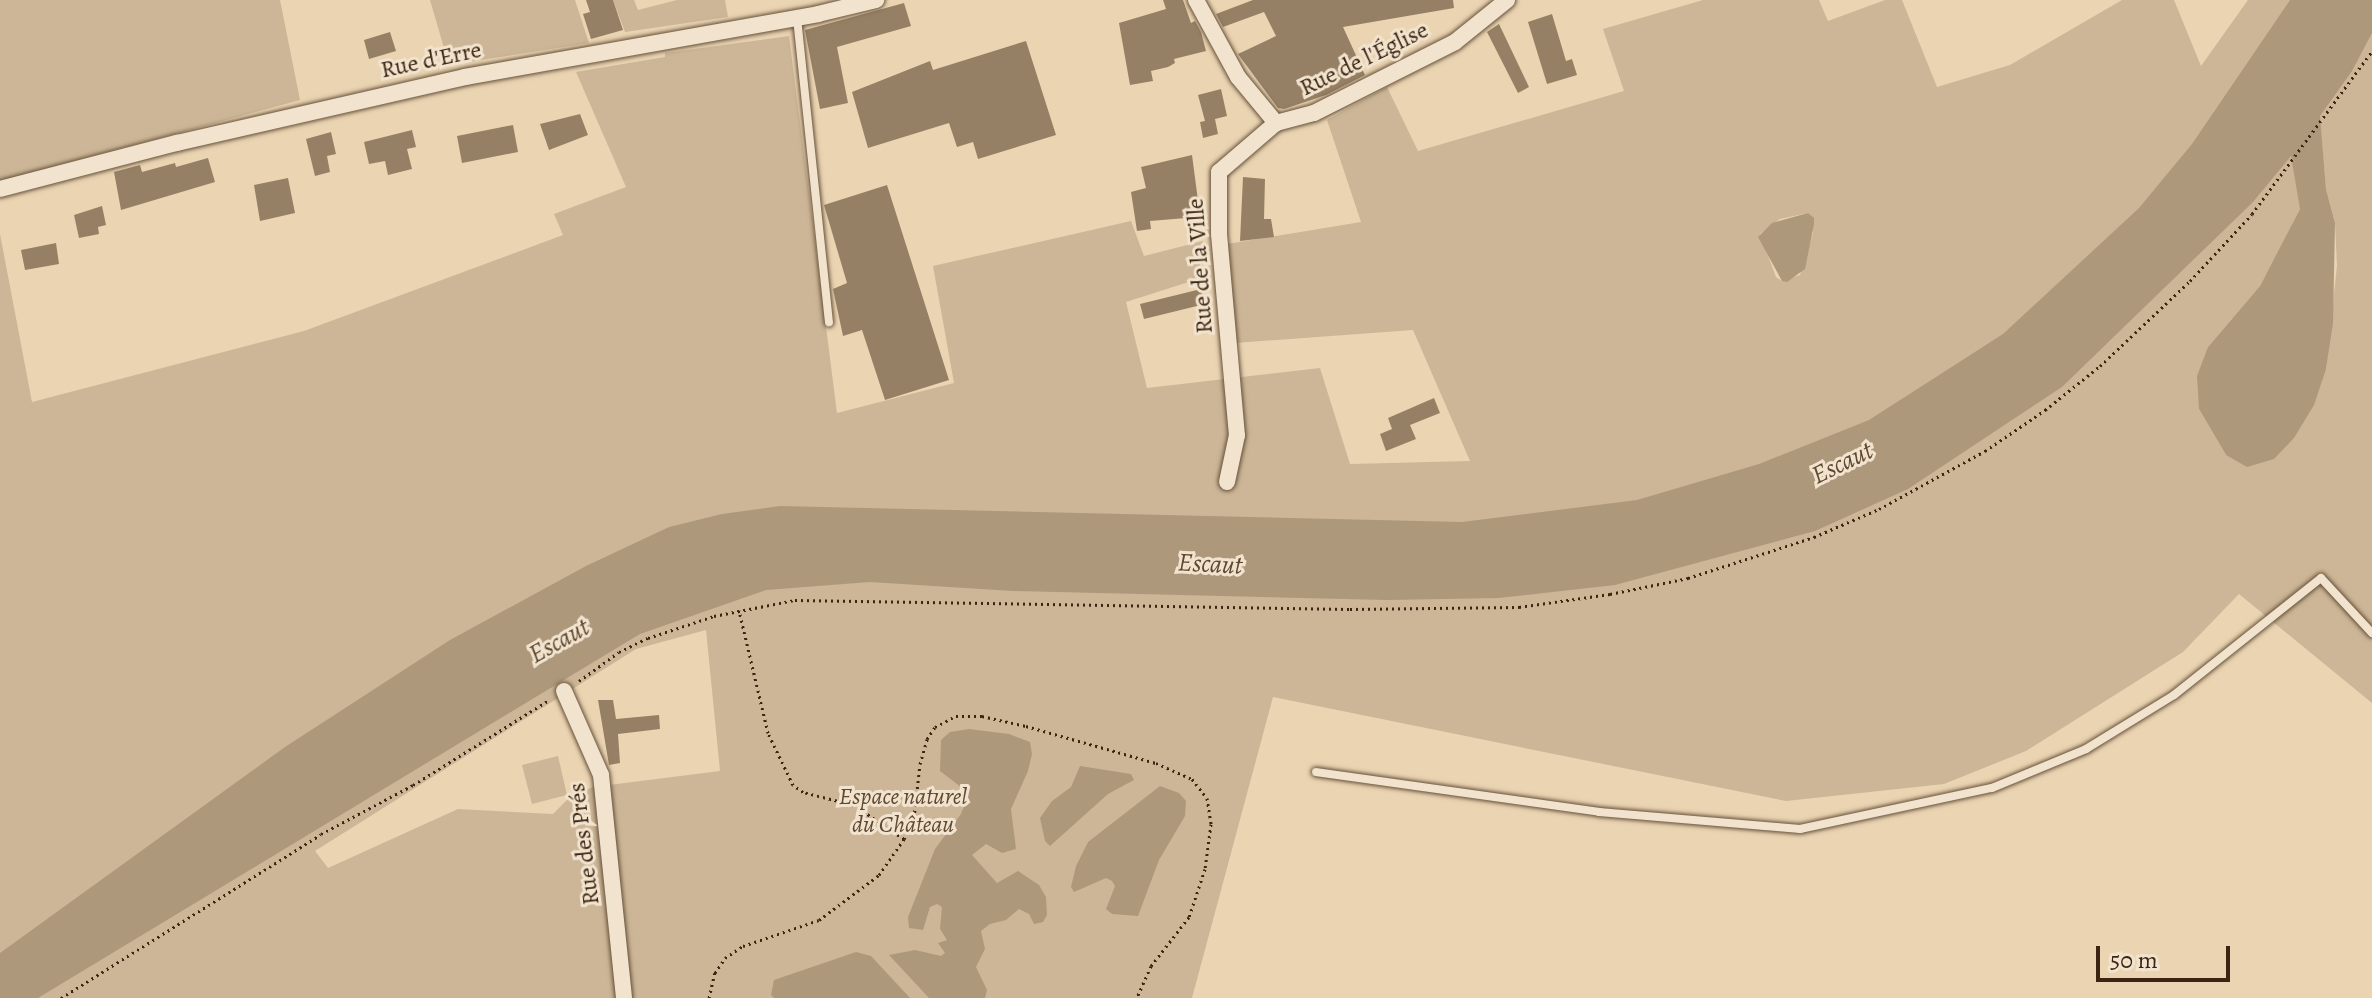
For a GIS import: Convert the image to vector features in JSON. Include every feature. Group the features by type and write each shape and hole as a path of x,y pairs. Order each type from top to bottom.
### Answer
{"street":[{"name":"Rue d'Erre","path":"0,189 188,141 465,77 876,0"},
{"path":"1196,0 1238,77 1276,123"},
{"name":"Rue de l'Église","path":"1276,123 1314,113 1455,42 1507,0"},
{"name":"Rue de la Ville","path":"1227,482 1237,435 1219,234 1219,172 1276,123"},
{"name":"Rue des Prés","path":"564,691 601,775 624,998"}],"lane":[{"path":"797,17 829,322"},
{"path":"1316,772 1599,812 1800,829 1992,788 2086,749 2174,695 2321,578 2372,633"}],"path":[{"path":"61,998 321,834 413,785 633,644 739,610 795,600 844,598 1467,609 1567,601 1688,578 1850,522 1923,486 2009,436 2071,390 2164,306 2243,225 2293,163 2372,51"},
{"path":"739,610 768,733 793,785 803,792 854,805 904,839"},
{"path":"709,998 715,973 725,958 743,946 819,920 879,875 904,839 914,818 920,764 927,739 935,727 956,716 982,716 1026,726 1156,763 1192,779 1207,798 1211,824 1205,869 1189,917 1151,966 1137,998"}],"green space":[{"path":"0,0 280,0 300,100 0,181"},
{"path":"430,0 575,0 589,43 449,65"},
{"path":"613,0 634,0 638,10 677,0 725,0 728,17 625,32"},
{"name":"Espace naturel du Château","path":"1703,0 1819,0 1828,21 1885,0 1902,0 1937,87 2010,65 2122,0 2174,0 2201,66 2248,0 2372,0 2372,703 2239,594 2183,652 2026,751 1944,784 1786,801 1273,697 1192,998 0,998 0,234 32,402 304,331 563,235 554,214 626,187 576,72 665,57 665,53 789,36 837,413 954,383 933,266 1131,221 1144,256 1203,241 1198,279 1126,302 1147,388 1320,368 1350,464 1470,461 1413,330 1235,343 1227,244 1361,222 1327,120 1387,87 1418,151 1624,91 1603,29","holes":["2321,133 2326,189 2335,223 2337,266 2326,369 2226,455 2199,409 2208,347 2260,286 2300,209","1808,213 1813,233 1800,275 1782,281 1776,277 1760,234 1780,219","706,630 720,771 593,787 572,795 553,814 458,809 328,868 315,851 636,649"]},
{"path":"558,756 567,795 532,804 522,765"}],"water":[{"name":"Escaut","path":"2290,0 2372,0 2372,33 2352,71 2320,116 2326,189 2335,223 2333,323 2326,369 2314,405 2294,438 2274,459 2247,467 2226,455 2199,409 2197,376 2208,347 2260,286 2300,209 2291,156 2253,202 2062,387 1908,489 1815,531 1615,585 1499,598 1387,600 1013,591 870,582 766,590 640,634 38,998 0,998 0,953 285,747 450,640 586,566 669,527 722,514 780,506 1462,522 1637,500 1759,464 1869,420 2003,334 2139,208 2192,144"},
{"path":"1808,213 1814,218 1814,224 1805,269 1787,282 1782,281 1758,237 1772,223"},
{"path":"969,729 1009,734 1030,742 1032,754 1028,771 1011,809 1016,849 1002,853 986,844 972,855 997,883 1018,871 1039,885 1046,897 1047,915 1043,922 1034,924 1029,914 1019,909 1006,920 990,924 981,931 985,949 976,967 987,990 985,998 929,998 889,955 915,950 941,956 945,953 938,943 947,940 940,929 942,907 937,904 930,907 923,930 909,928 908,917 935,849 961,814 966,801 961,787 940,771 941,740 950,732"},
{"path":"1080,766 1131,774 1134,780 1108,794 1050,846 1045,841 1040,818 1052,801 1071,787"},
{"path":"1160,786 1179,793 1186,801 1185,816 1159,860 1138,916 1112,914 1106,909 1115,886 1112,881 1106,878 1074,892 1071,887 1076,866 1088,842"},
{"path":"856,952 871,956 910,998 774,998 771,995 774,980"}],"building":[{"path":"586,0 613,0 623,30 591,39 583,14 590,12"},
{"path":"1163,0 1183,0 1191,23 1195,21 1201,32 1206,51 1174,59 1175,63 1168,67 1151,71 1153,81 1130,85 1119,23 1166,9"},
{"path":"1253,0 1453,0 1454,8 1343,27 1365,75 1326,95 1284,109 1278,108 1238,54 1276,36 1264,12 1223,27 1216,14"},
{"path":"904,3 911,26 837,47 848,103 820,109 805,30"},
{"path":"1552,14 1566,61 1572,59 1577,75 1547,84 1528,22"},
{"path":"1499,24 1529,87 1518,93 1487,32"},
{"path":"390,32 396,51 369,59 364,40"},
{"path":"1026,41 1056,135 978,159 973,142 957,147 949,123 868,148 852,92 930,61 933,70"},
{"path":"1221,89 1227,116 1215,119 1218,134 1203,138 1200,122 1205,121 1198,95"},
{"path":"580,114 588,135 549,150 540,124"},
{"path":"513,125 518,152 462,163 457,136"},
{"path":"412,130 416,147 407,149 412,169 388,175 385,161 369,164 364,142"},
{"path":"331,132 336,154 327,156 330,172 315,176 306,139"},
{"path":"1192,155 1199,208 1185,210 1186,218 1150,221 1151,229 1137,231 1131,192 1146,188 1141,167"},
{"path":"208,158 215,182 121,210 114,172 140,165 142,172 175,163 176,167"},
{"path":"1243,177 1265,179 1264,219 1271,219 1274,237 1240,241"},
{"path":"288,178 295,213 260,221 254,185"},
{"path":"887,185 949,380 885,400 862,330 843,336 833,289 847,283 824,205"},
{"path":"102,206 106,225 98,227 99,234 79,238 74,215"},
{"path":"56,243 59,264 25,270 21,250"},
{"path":"1201,289 1205,304 1144,319 1140,304"},
{"path":"1434,398 1440,413 1410,425 1416,439 1386,451 1380,434 1392,429 1388,418"},
{"path":"598,700 613,700 616,719 659,715 660,729 618,734 620,763 609,765"}]}
